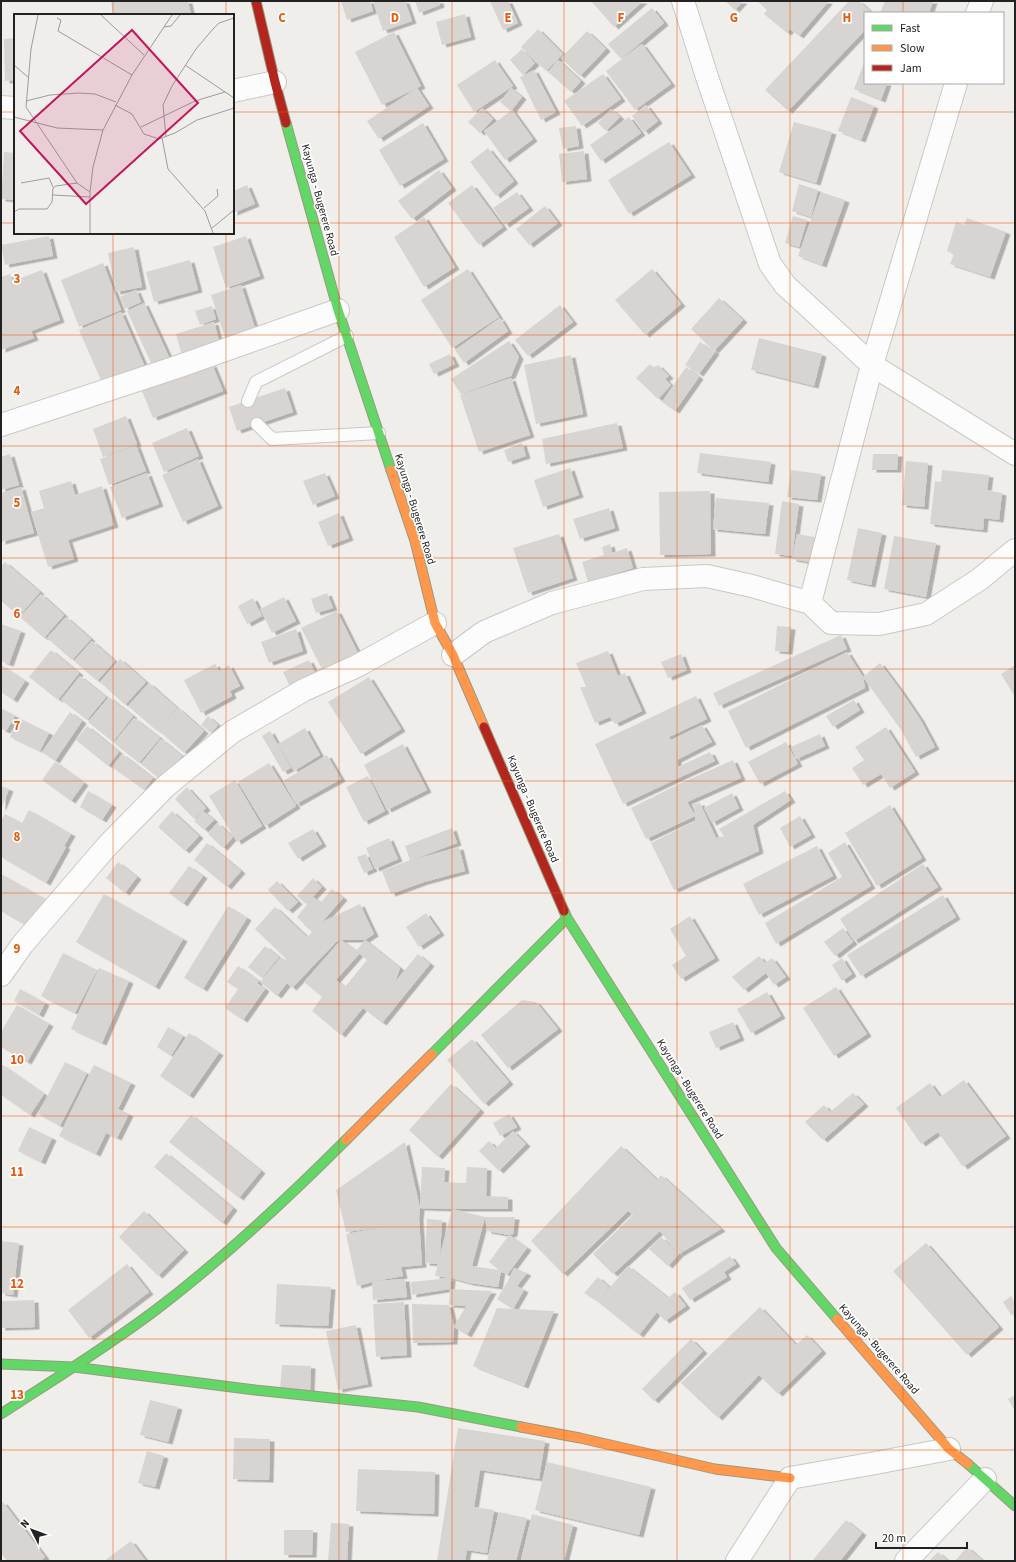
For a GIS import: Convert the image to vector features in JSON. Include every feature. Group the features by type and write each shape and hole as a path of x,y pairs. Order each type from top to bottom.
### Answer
{"main road":[{"name":"Kayunga - Bugerere Road","path":"256,1 275,82 338,310 414,541 435,623 453,655 567,918 776,1248 949,1449 986,1479 1015,1506"},
{"path":"1,1414 74,1367 156,1310 228,1252 295,1191 567,918"},
{"path":"1,1364 74,1367 255,1390 418,1407 580,1438 715,1469 790,1478"}],"street":[{"path":"683,1 706,77 770,264 786,285 872,365 1015,454"},
{"path":"977,12 982,1"},
{"path":"234,91 275,82"},
{"path":"810,603 872,365 956,84"},
{"path":"1,107 14,108"},
{"path":"1,425 176,367 338,310"},
{"path":"453,655 484,632 552,603 643,579 707,576 752,586 810,603 831,623 879,624 926,614 980,579 1015,550"},
{"path":"1,975 27,939 108,845 166,786 232,732 304,690 357,666 435,623"},
{"path":"737,1561 790,1478 949,1449"},
{"path":"906,1561 986,1479"}],"lane":[{"path":"248,401 256,382 347,336"},
{"path":"257,424 272,439 379,433"}],"building":[{"path":"111,1 188,1 191,14 113,14"},
{"path":"341,1 370,1 373,11 347,20"},
{"path":"373,1 405,1 412,21 383,31"},
{"path":"415,1 439,1 440,5 419,13"},
{"path":"490,1 508,1 518,23 503,30"},
{"path":"591,1 643,1 614,27"},
{"path":"725,1 743,1 735,10"},
{"path":"757,1 828,2 799,36 790,29 787,33 764,14 767,10"},
{"path":"849,1 859,1 871,12 864,12 864,31 788,111 765,90"},
{"path":"885,1 933,1 929,12 880,12"},
{"path":"652,8 664,23 621,59 608,44"},
{"path":"465,14 471,37 442,45 436,22"},
{"path":"538,29 563,54 546,71 521,47"},
{"path":"587,31 606,49 580,76 561,58"},
{"path":"394,32 421,86 382,105 355,52"},
{"path":"14,38 14,80 5,81 4,39"},
{"path":"642,44 671,84 635,110 606,71"},
{"path":"522,49 535,63 523,75 510,60"},
{"path":"495,60 513,86 474,112 457,85"},
{"path":"558,60 581,81 571,92 548,72"},
{"path":"864,63 864,84 887,84 881,100 854,89"},
{"path":"534,70 556,112 541,120 520,77"},
{"path":"603,74 621,99 582,126 564,101"},
{"path":"417,88 429,106 379,139 367,121"},
{"path":"511,88 522,97 511,111 500,102"},
{"path":"851,97 874,106 861,140 838,131"},
{"path":"646,105 658,121 644,132 632,116"},
{"path":"482,108 493,119 480,133 468,122"},
{"path":"611,109 620,117 606,131 598,123"},
{"path":"512,110 533,139 505,160 484,131"},
{"path":"629,117 641,133 601,161 590,145"},
{"path":"794,122 832,132 816,183 779,172"},
{"path":"423,123 444,159 400,186 379,150"},
{"path":"576,126 579,146 563,149 559,128"},
{"path":"669,142 691,175 629,214 608,180"},
{"path":"488,148 514,181 496,196 470,162"},
{"path":"584,151 587,179 562,182 559,154"},
{"path":"4,152 14,153 14,200 1,199"},
{"path":"439,170 452,188 412,219 398,201"},
{"path":"799,184 818,190 811,217 792,211"},
{"path":"247,185 255,204 234,213 234,191"},
{"path":"472,185 503,227 479,245 448,203"},
{"path":"517,192 529,208 505,225 493,208"},
{"path":"821,192 845,200 822,265 798,256"},
{"path":"545,206 558,223 529,245 516,229"},
{"path":"793,216 807,220 799,247 785,243"},
{"path":"424,217 455,267 424,287 394,237"},
{"path":"967,218 1006,232 990,277 950,264 954,254 947,251 956,222 964,225"},
{"path":"49,236 53,256 5,265 1,245"},
{"path":"246,236 260,276 226,288 213,247"},
{"path":"134,247 142,287 116,292 108,253"},
{"path":"190,260 198,290 154,302 146,272"},
{"path":"103,263 121,310 79,327 61,280"},
{"path":"468,269 499,317 452,348 421,300"},
{"path":"652,269 681,304 645,335 615,300"},
{"path":"42,270 60,320 31,331 34,338 1,350 1,277 10,274 13,281"},
{"path":"241,285 255,328 225,338 211,295"},
{"path":"136,290 141,302 125,309 120,297"},
{"path":"719,298 743,320 714,351 691,329"},
{"path":"144,303 169,357 152,365 127,311"},
{"path":"560,305 573,322 528,356 515,340"},
{"path":"212,306 216,319 200,325 195,311"},
{"path":"121,312 145,367 103,385 79,330"},
{"path":"500,318 508,331 464,363 455,350"},
{"path":"214,322 220,345 182,356 176,334"},
{"path":"759,338 822,354 814,386 751,370"},
{"path":"509,341 519,357 511,376 461,394 451,379"},
{"path":"700,342 715,352 699,374 685,365"},
{"path":"450,354 455,364 434,374 429,364"},
{"path":"571,355 583,414 536,424 524,365"},
{"path":"212,364 223,391 153,418 142,391"},
{"path":"650,364 654,368 658,365 669,376 665,379 671,385 658,399 636,378"},
{"path":"686,367 699,377 675,411 662,402"},
{"path":"511,378 530,435 479,452 460,395"},
{"path":"285,388 293,412 237,431 229,407"},
{"path":"126,416 137,444 103,457 93,429"},
{"path":"617,423 623,448 546,464 542,439"},
{"path":"187,428 199,456 164,472 152,443"},
{"path":"522,443 526,456 508,462 504,450"},
{"path":"136,445 146,471 109,485 100,459"},
{"path":"700,453 771,462 768,482 697,473"},
{"path":"10,454 19,485 1,490 1,457"},
{"path":"873,454 898,454 897,470 872,470"},
{"path":"198,459 218,506 183,522 162,475"},
{"path":"906,461 928,463 924,507 902,505"},
{"path":"570,468 579,495 543,507 534,480"},
{"path":"791,470 821,474 817,500 787,497"},
{"path":"942,470 989,475 987,490 1002,493 999,520 984,518 983,530 930,524 935,481 941,482"},
{"path":"147,473 159,504 122,518 110,487"},
{"path":"325,473 335,496 313,505 303,481"},
{"path":"71,481 75,495 102,486 114,525 68,540 74,559 48,567 31,512 44,508 39,491"},
{"path":"21,487 34,533 1,542 1,493"},
{"path":"710,491 711,554 660,555 659,492"},
{"path":"716,498 769,503 765,534 713,529"},
{"path":"782,501 799,504 792,556 775,554"},
{"path":"609,508 615,528 580,539 573,519"},
{"path":"339,513 349,538 328,546 318,522"},
{"path":"858,528 882,533 871,585 847,580"},
{"path":"559,534 573,578 528,593 513,548"},
{"path":"797,534 820,538 815,563 792,559"},
{"path":"894,536 936,543 926,597 884,589"},
{"path":"610,544 612,553 627,548 633,568 588,582 582,562 604,555 602,547"},
{"path":"5,562 40,592 19,616 1,601 1,566"},
{"path":"327,593 333,608 316,613 311,599"},
{"path":"41,594 64,615 44,638 20,617"},
{"path":"284,597 296,621 272,633 260,609"},
{"path":"253,598 262,616 247,624 238,606"},
{"path":"337,611 359,655 324,673 301,628"},
{"path":"66,617 91,639 72,660 47,638"},
{"path":"1,624 21,631 9,664 1,661"},
{"path":"777,626 791,627 788,652 775,651"},
{"path":"296,629 303,651 269,663 261,642"},
{"path":"841,635 847,649 719,706 713,693"},
{"path":"92,641 115,661 97,681 74,661"},
{"path":"51,650 79,673 58,700 29,677"},
{"path":"608,651 618,676 625,673 642,711 615,724 610,717 595,723 580,687 586,687 576,663"},
{"path":"847,652 863,677 865,688 746,748 728,711"},
{"path":"681,654 687,670 668,678 661,662"},
{"path":"120,659 146,682 125,705 100,682"},
{"path":"309,660 317,677 291,689 283,672"},
{"path":"880,663 920,719 935,747 916,757 901,730 863,677"},
{"path":"215,664 219,671 229,665 240,686 230,691 232,696 201,713 184,680"},
{"path":"1,665 25,681 13,700 1,692"},
{"path":"1015,665 1015,697 1001,674"},
{"path":"80,676 106,697 87,720 61,700"},
{"path":"369,677 401,729 361,754 328,702"},
{"path":"149,683 177,708 157,731 128,706"},
{"path":"696,696 707,719 669,737 671,740 702,725 712,742 677,760 678,767 710,752 715,761 623,804 595,744"},
{"path":"109,697 133,716 113,742 88,722"},
{"path":"854,700 860,710 833,727 826,716"},
{"path":"1,708 15,716 6,731 1,729"},
{"path":"178,708 204,731 184,753 158,730"},
{"path":"70,712 82,721 55,761 42,752"},
{"path":"208,716 218,725 211,733 201,725"},
{"path":"19,718 49,733 40,751 10,737"},
{"path":"134,718 160,738 139,763 114,743"},
{"path":"87,726 119,752 108,766 76,740"},
{"path":"886,727 915,772 890,788 881,774 863,785 852,768 864,760 855,747"},
{"path":"305,728 320,755 294,771 278,744"},
{"path":"270,731 291,768 283,772 262,736"},
{"path":"820,734 825,746 796,759 791,747"},
{"path":"161,739 182,756 162,781 141,764"},
{"path":"786,742 798,764 760,784 748,762"},
{"path":"403,744 427,790 387,810 364,765"},
{"path":"122,754 153,778 144,790 112,767"},
{"path":"327,755 341,779 296,804 283,781"},
{"path":"733,760 741,778 687,802 695,815 693,804 700,803 716,838 724,836 719,829 785,791 791,800 753,825 759,851 674,890 651,843 695,821 695,816 646,839 631,808 679,784"},
{"path":"55,762 84,783 71,801 42,780"},
{"path":"269,763 296,806 265,826 238,782"},
{"path":"368,776 385,811 364,822 346,787"},
{"path":"235,780 262,826 237,842 209,796"},
{"path":"1,786 9,789 1,809"},
{"path":"187,787 206,808 194,819 175,799"},
{"path":"88,791 112,805 102,820 80,807"},
{"path":"732,793 739,808 712,823 704,808"},
{"path":"890,805 922,858 877,886 845,833"},
{"path":"29,810 71,834 64,846 66,847 46,883 1,857 1,821 5,814 22,823"},
{"path":"172,811 199,836 185,851 158,827"},
{"path":"203,811 214,820 204,830 194,821"},
{"path":"800,816 811,835 790,847 780,828"},
{"path":"217,823 233,837 223,848 208,834"},
{"path":"452,828 457,843 412,860 459,847 465,871 424,882 391,894 382,871 410,860 405,846"},
{"path":"313,829 322,844 298,859 288,843"},
{"path":"389,838 398,859 375,869 366,848"},
{"path":"845,842 871,886 776,944 765,923 842,877 828,853"},
{"path":"207,843 241,871 227,887 194,860"},
{"path":"817,846 833,876 759,915 743,884"},
{"path":"366,854 373,869 364,873 357,857"},
{"path":"118,862 137,877 125,893 106,878"},
{"path":"923,864 938,887 854,941 840,919"},
{"path":"189,866 203,876 183,904 169,893"},
{"path":"1,874 47,900 30,928 1,911"},
{"path":"313,878 322,887 306,904 297,896"},
{"path":"277,881 298,902 288,911 268,890"},
{"path":"332,889 343,898 322,922 360,904 374,934 365,940 341,940 336,942 292,988 287,983 277,996 260,982 281,957 285,960 286,959 255,929 275,907 307,937 312,932 303,924"},
{"path":"104,894 183,939 155,987 76,942"},
{"path":"943,895 956,917 861,976 847,955"},
{"path":"313,897 321,903 303,923 297,917"},
{"path":"228,906 247,918 203,989 184,978"},
{"path":"426,913 440,933 419,947 406,927"},
{"path":"690,916 715,958 681,979 672,965 686,956 670,929"},
{"path":"843,928 853,942 835,956 824,942"},
{"path":"341,940 356,951 365,940 400,968 395,982 418,954 430,964 382,1023 363,1008 341,1035 312,1011 322,997 304,982","holes":["356,951 367,960 345,987 336,980 359,954"]},
{"path":"265,946 279,957 262,978 248,967"},
{"path":"63,953 97,970 75,1013 41,996"},
{"path":"759,956 765,963 772,958 786,977 774,985 766,973 744,990 732,977"},
{"path":"842,958 852,974 842,981 832,965"},
{"path":"238,966 259,981 257,983 265,989 243,1020 225,1008 238,989 227,982"},
{"path":"99,968 129,981 102,1043 71,1029"},
{"path":"836,987 867,1034 834,1056 803,1008"},
{"path":"20,989 45,1003 39,1015 14,1001"},
{"path":"767,992 781,1016 751,1033 737,1009"},
{"path":"522,1000 536,1002 558,1029 508,1068 481,1035"},
{"path":"17,1005 49,1024 27,1062 1,1047 1,1032"},
{"path":"733,1022 740,1038 716,1048 709,1032"},
{"path":"168,1027 183,1036 171,1056 157,1047"},
{"path":"189,1033 219,1053 189,1096 160,1076"},
{"path":"472,1039 509,1082 484,1104 447,1060"},
{"path":"65,1062 87,1073 60,1126 38,1114"},
{"path":"1,1064 44,1094 30,1115 1,1095"},
{"path":"94,1065 131,1083 118,1109 129,1114 117,1138 106,1133 96,1154 59,1136"},
{"path":"964,1080 1006,1136 963,1167 938,1132 921,1144 896,1108 930,1083 940,1097"},
{"path":"451,1084 480,1110 438,1157 409,1130"},
{"path":"853,1093 864,1104 823,1140 805,1122 824,1105 830,1112"},
{"path":"509,1114 517,1127 500,1136 493,1123"},
{"path":"191,1115 261,1171 239,1198 169,1142"},
{"path":"29,1127 52,1138 41,1162 18,1151"},
{"path":"513,1131 526,1144 499,1171 479,1151 489,1141 496,1148"},
{"path":"405,1142 420,1208 419,1218 422,1265 401,1267 403,1276 375,1281 405,1279 407,1297 373,1300 372,1282 357,1286 346,1234 383,1227 346,1232 336,1190"},
{"path":"621,1146 657,1180 661,1175 721,1229 679,1254 660,1231 613,1274 593,1254 633,1215 628,1211 563,1274 531,1241"},
{"path":"166,1153 233,1208 222,1223 154,1167"},
{"path":"422,1167 445,1168 444,1182 466,1183 467,1167 487,1168 486,1196 508,1197 508,1209 420,1208"},
{"path":"452,1209 485,1217 472,1266 499,1270 489,1262 509,1235 527,1248 507,1275 501,1271 498,1287 435,1276 438,1264 425,1263 427,1219 442,1220 440,1256"},
{"path":"144,1211 184,1250 158,1276 119,1237"},
{"path":"485,1217 515,1217 513,1234 509,1235 487,1231"},
{"path":"661,1237 679,1254 668,1266 649,1249"},
{"path":"1,1241 19,1243 13,1295 1,1293"},
{"path":"926,1243 999,1327 967,1355 893,1271"},
{"path":"730,1256 736,1264 724,1272 727,1277 690,1300 682,1288"},
{"path":"127,1264 149,1292 89,1338 68,1310"},
{"path":"628,1266 668,1298 675,1292 686,1306 665,1321 657,1312 639,1335 598,1302 584,1293 598,1277 609,1287 602,1297"},
{"path":"514,1268 527,1273 517,1286 524,1290 513,1309 497,1299"},
{"path":"451,1278 450,1289 412,1295 411,1282"},
{"path":"277,1284 331,1287 328,1326 275,1324"},
{"path":"450,1289 492,1291 467,1335 454,1327 466,1306 449,1305"},
{"path":"1011,1296 1015,1303 1015,1313 1011,1315 1003,1302"},
{"path":"34,1300 35,1327 1,1328 1,1301"},
{"path":"404,1302 407,1355 376,1357 373,1304"},
{"path":"412,1304 449,1305 454,1327 453,1342 413,1343"},
{"path":"760,1307 796,1345 807,1335 822,1351 778,1394 759,1375 718,1418 681,1383"},
{"path":"497,1308 554,1311 524,1386 473,1366"},
{"path":"356,1325 368,1384 338,1390 326,1331"},
{"path":"691,1339 703,1351 654,1401 642,1389"},
{"path":"282,1365 311,1366 310,1391 280,1390"},
{"path":"1015,1395 1015,1411 1008,1399"},
{"path":"150,1400 178,1407 168,1442 140,1435"},
{"path":"458,1428 545,1441 539,1479 480,1470 474,1507 494,1510 487,1553 467,1550 465,1561 437,1561"},
{"path":"234,1438 270,1439 269,1480 233,1479"},
{"path":"147,1451 164,1456 155,1487 138,1483"},
{"path":"547,1462 651,1487 639,1535 535,1510"},
{"path":"358,1469 435,1472 434,1514 356,1511"},
{"path":"3,1502 45,1557 40,1561 7,1561 1,1553 1,1503"},
{"path":"499,1512 527,1518 516,1561 487,1561"},
{"path":"532,1514 573,1525 564,1561 521,1561"},
{"path":"846,1520 862,1533 840,1561 812,1561"},
{"path":"331,1523 349,1524 347,1561 328,1561"},
{"path":"284,1530 313,1530 312,1555 284,1555"},
{"path":"131,1541 146,1561 104,1561"},
{"path":"967,1547 983,1561 955,1561"},
{"path":"938,1552 948,1561 929,1561"}],"traffic: fast":[{"path":"286,123 338,310 391,470"},
{"path":"564,911 776,1248 837,1319"},
{"path":"432,1054 567,918"},
{"path":"1,1414 119,1337 182,1290 254,1228 301,1185 346,1140"},
{"path":"1,1364 74,1367 255,1390 418,1407 521,1427"},
{"path":"968,1464 1015,1506"}],"traffic: slow":[{"path":"391,470 415,541 435,623 453,655 484,727"},
{"path":"346,1140 432,1054"},
{"path":"837,1319 949,1449 968,1464"},
{"path":"521,1427 580,1438 715,1469 790,1478"}],"traffic: jam":[{"path":"256,1 286,123"},
{"path":"484,727 564,911"}]}
